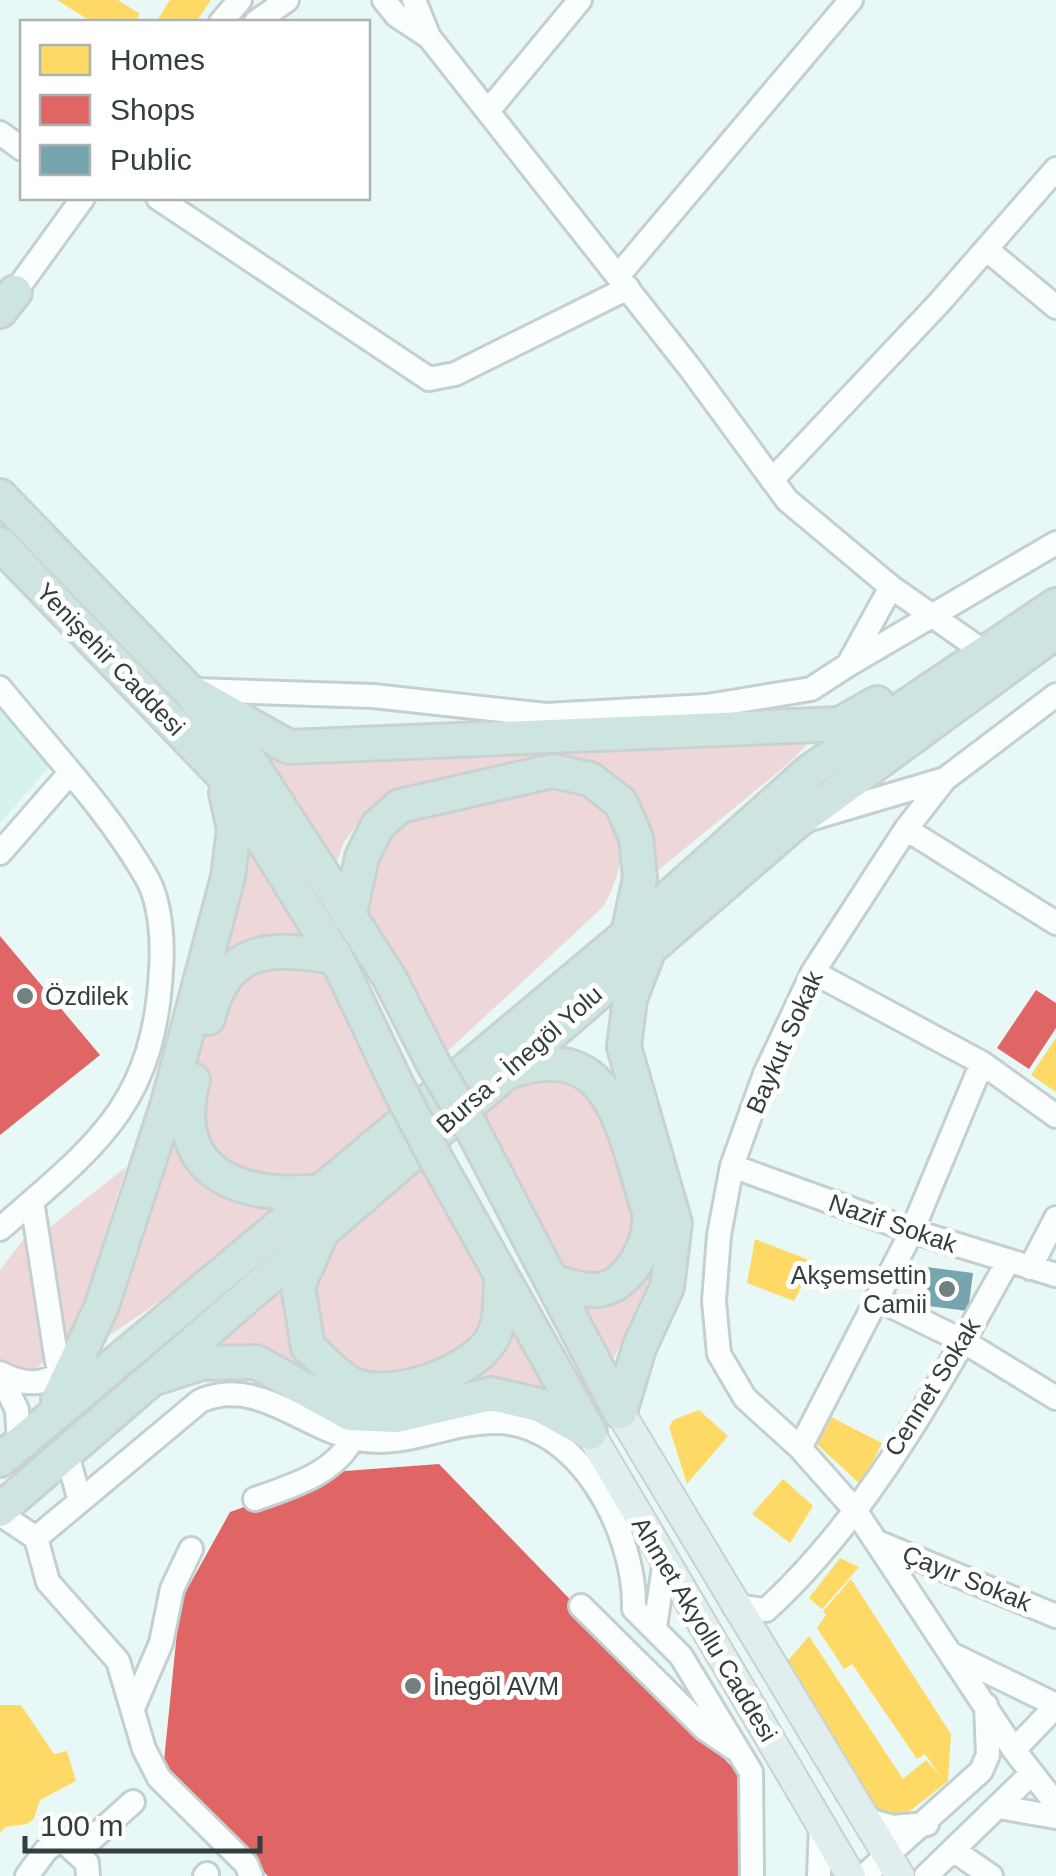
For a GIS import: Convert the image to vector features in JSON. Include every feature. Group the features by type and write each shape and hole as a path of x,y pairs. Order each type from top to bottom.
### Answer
{"highway":[{"path":"0,478 48,545"},
{"name":"Yenişehir Caddesi","path":"0,496 188,690"},
{"name":"Yenişehir Caddesi","path":"0,544 222,774 336,957 398,1087 500,1279"},
{"path":"188,690 289,747 840,724 1056,604"},
{"name":"Bursa - İnegöl Yolu","path":"0,1512 144,1381 504,1074 810,771 1056,604"},
{"name":"Bursa - İnegöl Yolu","path":"16,1432 639,940 1056,632"},
{"path":"188,690 253,766 389,976 555,1282 620,1412"},
{"path":"348,917 362,857 378,825 400,806 552,771 590,779 621,803 636,838 640,878 639,940 624,1046 675,1223 667,1287 640,1348 620,1412"},
{"path":"16,1432 68,1363 168,1103 228,877 234,828 222,774"},
{"path":"323,1191 278,1196 239,1187 212,1169 190,1140 185,1110 214,995 232,968 258,952 295,950 336,957"},
{"path":"504,1074 535,1062 566,1062 592,1074 611,1098 650,1211 651,1224 636,1263 620,1281 600,1291 555,1282"},
{"path":"324,1226 298,1286 308,1347 352,1384 396,1389 434,1382 490,1342 500,1313 500,1279"},
{"path":"500,1279 590,1433"},
{"path":"144,1381 202,1363 256,1362 350,1414 397,1416 490,1394 539,1405 590,1433"}],"main road":[{"path":"620,1412 894,1866"},
{"name":"Ahmet Akyollu Caddesi","path":"590,1433 851,1876"}],"street":[{"path":"259,20 286,0"},
{"path":"384,0 396,15 429,36"},
{"path":"414,0 429,36 623,282 787,500 891,587 977,648"},
{"path":"488,112 580,0"},
{"path":"161,200 429,379 454,374 623,282 851,0"},
{"path":"772,480 1056,169"},
{"path":"5,303 81,200"},
{"path":"986,249 1056,307"},
{"path":"188,690 374,696 546,715 707,706 811,689 1056,544"},
{"path":"848,665 891,587"},
{"path":"0,688 150,884 163,948 160,1000 137,1086 115,1123 84,1158 3,1228"},
{"name":"Baykut Sokak","path":"1052,704 945,779 906,829 813,972 765,1074 732,1166 719,1235 714,1301 719,1354 745,1398 800,1448 855,1510 1022,1761 1056,1804"},
{"path":"0,853 69,774"},
{"path":"795,823 945,779"},
{"path":"906,829 1056,923"},
{"path":"813,972 982,1063 1056,1116"},
{"path":"800,1448 912,1231 982,1063"},
{"name":"Nazif Sokak","path":"732,1166 1006,1263 1056,1274"},
{"path":"0,1374 21,1385 36,1384 53,1380 68,1363 32,1201"},
{"path":"1030,1268 1056,1218"},
{"name":"Cennet Sokak","path":"753,1637 766,1610 793,1585 855,1510 963,1341 1006,1263"},
{"path":"879,1300 963,1341 1056,1398"},
{"path":"0,1374 16,1432"},
{"path":"36,1538 132,1450 200,1401 224,1393 249,1394 353,1438 414,1440 493,1422 520,1424 552,1439 579,1464 604,1502 628,1559 646,1620 674,1648 752,1772 752,1876"},
{"path":"256,1499 302,1482 342,1457 353,1438"},
{"path":"66,1451 80,1501"},
{"path":"0,1512 36,1538 48,1582 118,1661 144,1748 160,1778 246,1864 252,1876"},
{"name":"Çayır Sokak","path":"877,1542 1056,1616"},
{"path":"134,1706 161,1644 172,1589 190,1549"},
{"path":"646,1620 665,1560"},
{"path":"581,1606 705,1729 740,1753"},
{"path":"734,1606 766,1610"},
{"path":"604,1628 646,1620"},
{"path":"648,1673 674,1648"},
{"path":"940,1866 998,1807 1056,1706 950,1654"},
{"path":"864,1876 894,1866 924,1826 981,1771 989,1739 985,1702"},
{"path":"865,1818 893,1827 924,1826 1022,1761"},
{"path":"76,1852 134,1802"},
{"path":"998,1807 1023,1808 1056,1817"},
{"path":"819,1876 821,1824"},
{"path":"27,1876 46,1850 62,1840 87,1862 88,1876"},
{"path":"940,1866 991,1876"}],"shaded area":[{"path":"0,695 49,767 0,823"},
{"path":"818,733 789,763 643,883 602,770 399,791 365,815 344,842 332,876 258,754 367,754"},
{"path":"222,774 412,1113 323,1191 107,1337 217,919"},
{"path":"550,785 592,803 616,830 620,846 614,885 603,907 437,1061 359,916 370,863 405,813"},
{"path":"504,1073 592,1074 649,1211 619,1281 555,1282 460,1109"},
{"path":"425,1137 590,1433 539,1405 397,1416 256,1362 144,1381"},
{"path":"126,1167 67,1357 45,1231"},
{"path":"29,1232 50,1356 24,1379 0,1366 0,1270"},
{"path":"657,1252 652,1280 609,1368 568,1300"}],"building: Homes":[{"path":"57,0 118,0 140,14 136,20 89,20"},
{"path":"170,0 211,0 197,20 157,20"},
{"path":"1056,1038 1056,1092 1031,1075"},
{"path":"755,1239 814,1262 794,1301 747,1283"},
{"path":"699,1410 728,1436 687,1484 669,1427 673,1420"},
{"path":"829,1416 882,1443 861,1485 817,1444 815,1439"},
{"path":"783,1479 813,1506 790,1543 752,1514"},
{"path":"840,1558 859,1567 822,1609 809,1598"},
{"path":"851,1579 951,1734 948,1781 901,1818 873,1815 779,1671 809,1636 903,1779 926,1760 940,1776 925,1754 917,1759 852,1664 844,1669 817,1628 826,1615 823,1611"},
{"path":"0,1705 21,1705 54,1754 67,1751 76,1781 40,1800 34,1819 27,1824 5,1827 0,1833"}],"building: Shops":[{"name":"Özdilek","path":"0,936 100,1055 0,1135"},
{"path":"1036,990 1056,1003 1056,1028 1029,1069 997,1048"},
{"name":"İnegöl AVM","path":"439,1464 739,1774 742,1876 268,1876 163,1771 180,1602 230,1512 345,1471"}],"building: Public":[{"name":"Akşemsettin Camii","path":"926,1267 973,1273 968,1311 921,1305"}],"place":[{"name":"Özdilek","path":"25,996"},
{"name":"Akşemsettin Camii","path":"947,1289"},
{"name":"İnegöl AVM","path":"413,1686"}]}
